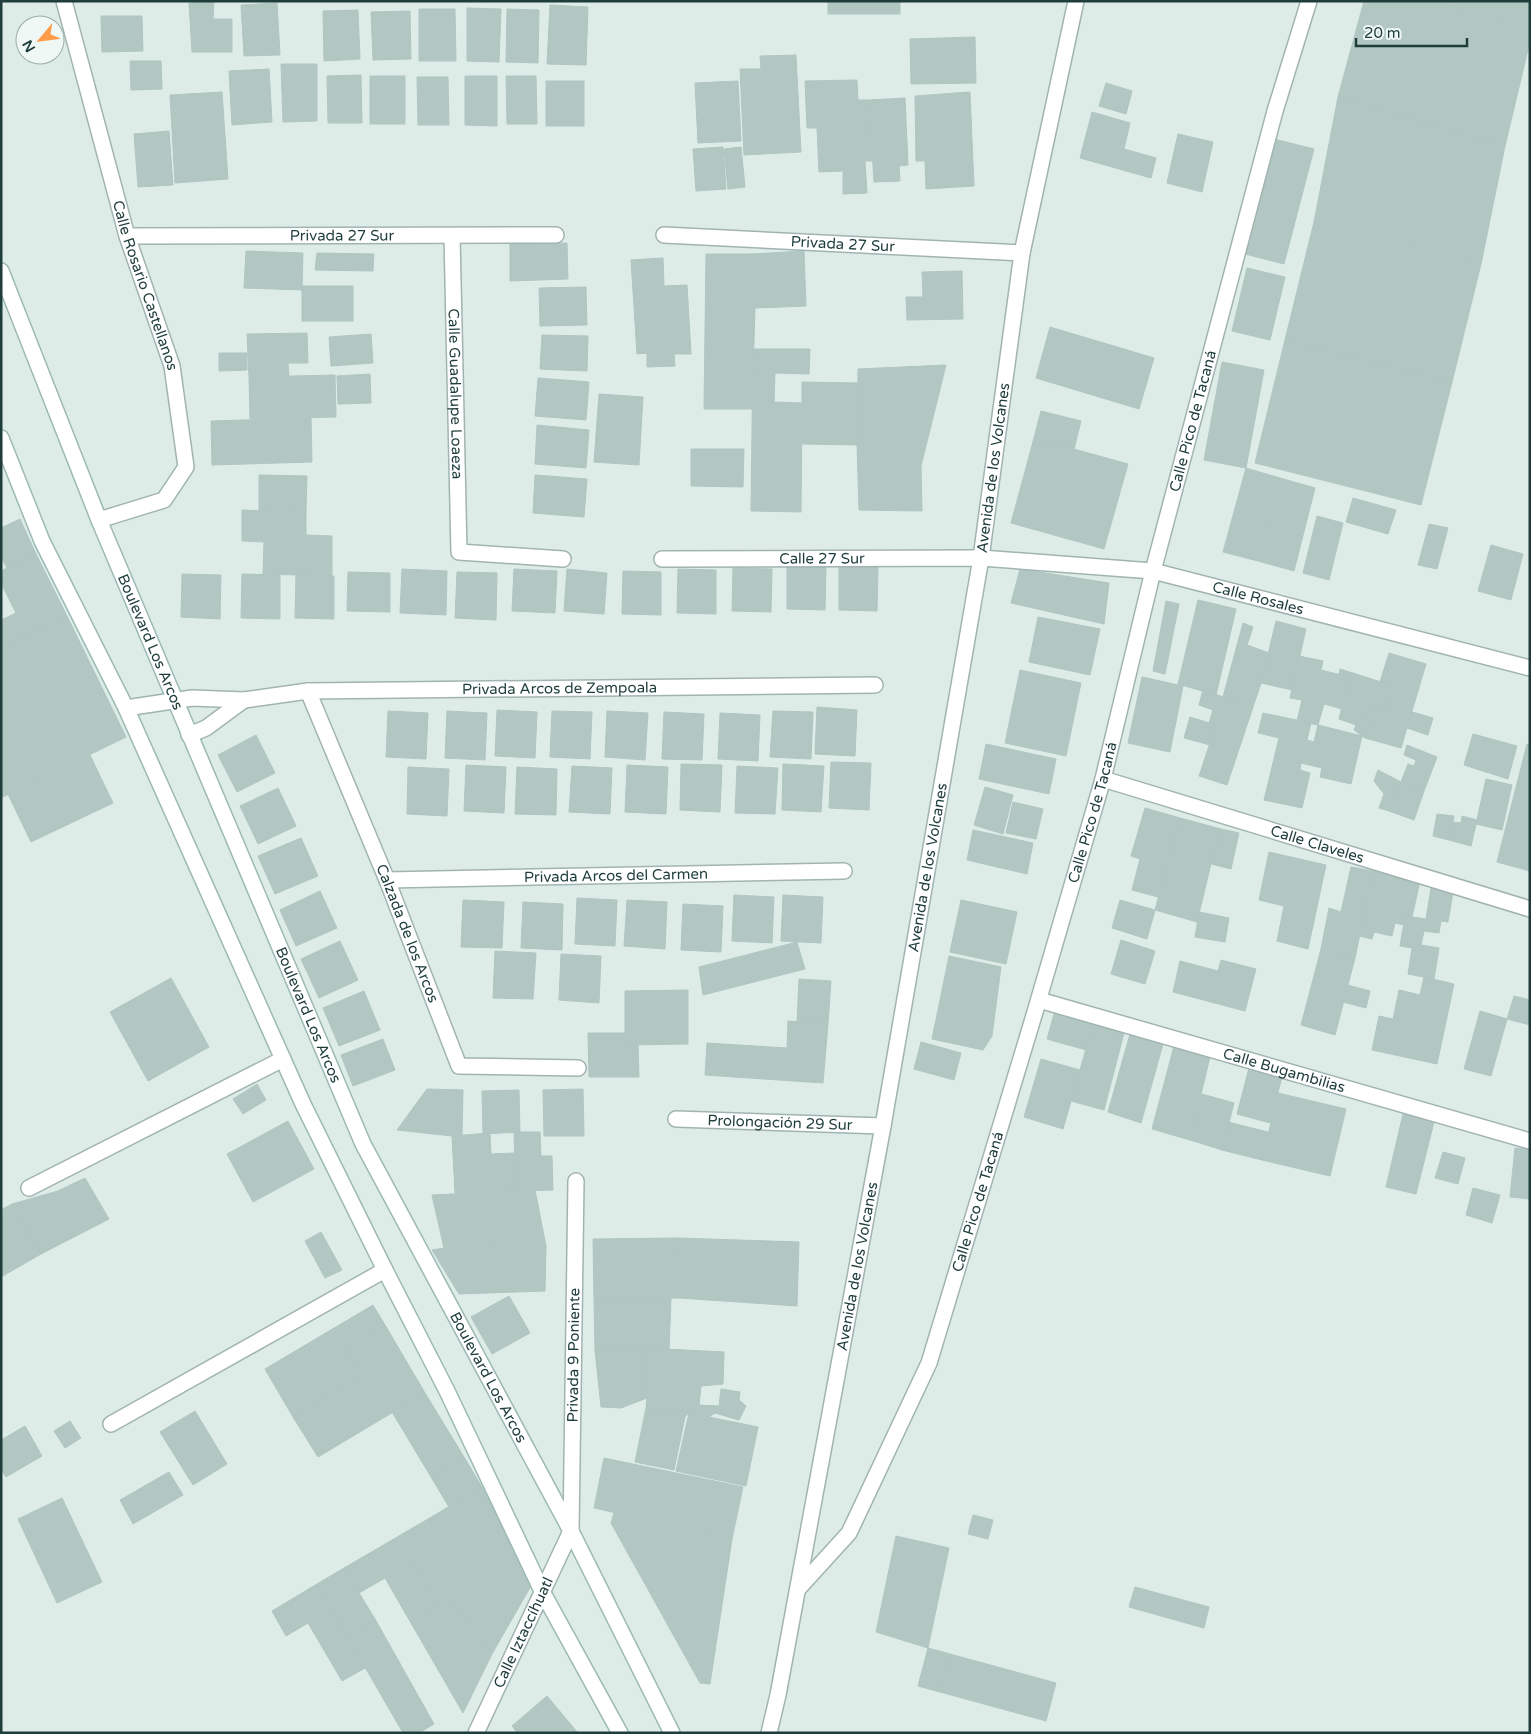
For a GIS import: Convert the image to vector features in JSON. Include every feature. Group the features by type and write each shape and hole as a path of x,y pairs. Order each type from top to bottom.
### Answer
{"street":[{"name":"Calle Rosario Castellanos","path":"64,1 127,236 172,366 186,466 164,500 99,520"},
{"name":"Avenida de los Volcanes","path":"769,1733 778,1694 883,1126 981,558 1022,253 1076,1"},
{"name":"Calle Pico de Tacaná","path":"797,1591 849,1533 929,1362 1039,1000 1103,779 1153,571 1276,111 1308,1"},
{"name":"Privada 27 Sur","path":"127,236 556,235"},
{"name":"Privada 27 Sur","path":"664,235 1022,253"},
{"name":"Calle Guadalupe Loaeza","path":"452,236 459,552 563,559"},
{"name":"Boulevard Los Arcos","path":"1,271 99,520 363,1144 571,1531 672,1733"},
{"path":"1,438 42,541 126,708 303,1104 447,1391 543,1593 620,1733"},
{"name":"Calle Rosales","path":"981,558 1153,571 1530,668"},
{"name":"Calle 27 Sur","path":"662,559 981,558"},
{"name":"Privada Arcos de Zempoala","path":"126,708 192,698 244,700 308,691 875,685"},
{"name":"Calzada de los Arcos","path":"308,691 387,880 459,1066 578,1068"},
{"name":"Privada Arcos de Zempoala","path":"189,735 206,728 244,700"},
{"name":"Calle Claveles","path":"1103,779 1530,910"},
{"name":"Privada Arcos del Carmen","path":"387,880 844,871"},
{"name":"Calle Bugambilias","path":"1039,1000 1530,1141"},
{"path":"29,1188 283,1058"},
{"name":"Prolongación 29 Sur","path":"676,1119 883,1126"},
{"name":"Privada 9 Poniente","path":"571,1531 576,1181"},
{"path":"110,1424 385,1270"},
{"name":"Calle Iztaccíhuatl","path":"476,1733 571,1531"}],"building":[{"path":"214,1 213,19 232,19 232,52 192,52 189,3"},
{"path":"828,1 900,1 900,14 828,14"},
{"path":"1364,1 1434,1 1530,32 1530,41 1505,146 1338,97"},
{"path":"1434,1 1530,1 1530,32"},
{"path":"277,3 280,55 244,56 241,5"},
{"path":"550,5 588,7 586,65 547,64"},
{"path":"467,8 501,9 499,62 467,61"},
{"path":"419,9 455,9 456,61 419,61"},
{"path":"507,9 539,10 538,63 506,62"},
{"path":"358,10 360,59 324,61 323,11"},
{"path":"410,11 411,59 373,60 371,12"},
{"path":"101,16 142,16 143,51 102,52"},
{"path":"975,37 976,83 911,84 910,39"},
{"path":"796,55 801,152 744,155 740,69 761,69 760,56"},
{"path":"130,61 161,61 162,89 131,90"},
{"path":"281,64 317,64 317,121 283,122"},
{"path":"269,69 272,122 232,125 229,71"},
{"path":"361,75 362,123 328,123 327,76"},
{"path":"370,76 405,76 405,124 370,124"},
{"path":"465,76 497,76 497,126 465,125"},
{"path":"506,76 536,76 537,124 507,124"},
{"path":"417,77 448,77 449,125 418,125"},
{"path":"857,80 858,100 869,100 872,161 865,161 867,193 843,194 843,171 819,172 817,128 807,128 805,81"},
{"path":"546,81 584,81 584,126 546,126"},
{"path":"738,81 741,141 698,143 695,83"},
{"path":"1106,83 1132,91 1126,114 1099,106"},
{"path":"222,92 228,179 175,183 170,95"},
{"path":"970,92 974,186 926,189 925,161 916,161 915,96"},
{"path":"1338,97 1505,146 1481,264 1314,222"},
{"path":"905,98 908,165 899,166 900,181 874,182 869,100"},
{"path":"1092,112 1130,123 1124,149 1156,158 1151,178 1080,158"},
{"path":"169,131 173,185 138,187 134,134"},
{"path":"1178,134 1213,142 1202,192 1167,183"},
{"path":"1274,139 1314,149 1284,264 1245,254"},
{"path":"723,147 726,189 696,191 693,149"},
{"path":"741,147 745,187 728,189 724,149"},
{"path":"1314,222 1481,264 1452,382 1285,340"},
{"path":"567,243 568,279 510,281 510,244"},
{"path":"246,251 303,253 302,290 244,288"},
{"path":"804,251 806,306 755,308 752,254"},
{"path":"317,253 374,254 373,271 315,270"},
{"path":"706,254 752,254 755,308 752,409 704,409"},
{"path":"663,258 664,286 687,285 691,354 674,354 675,366 647,367 647,353 637,354 631,260"},
{"path":"1247,268 1285,277 1270,340 1232,331"},
{"path":"962,271 963,319 907,320 906,297 923,297 922,272"},
{"path":"302,286 353,286 353,321 302,321"},
{"path":"586,287 587,325 540,326 539,288"},
{"path":"1050,327 1154,358 1139,409 1036,378"},
{"path":"307,333 308,363 288,363 289,376 249,377 247,334"},
{"path":"371,334 373,363 331,366 329,337"},
{"path":"542,335 588,336 587,371 540,369"},
{"path":"1285,340 1452,382 1421,505 1255,463"},
{"path":"753,349 810,349 809,374 775,373 774,402 802,403 801,512 751,511"},
{"path":"219,353 247,353 247,370 219,371"},
{"path":"1222,362 1264,370 1246,468 1204,460"},
{"path":"946,365 921,466 922,511 859,510 857,445 858,369"},
{"path":"370,374 371,403 338,404 337,376"},
{"path":"335,375 336,417 250,419 249,377"},
{"path":"538,378 589,382 586,420 535,416"},
{"path":"802,382 858,383 857,445 802,444"},
{"path":"599,394 643,397 639,465 594,462"},
{"path":"1041,411 1081,421 1074,449 1034,438"},
{"path":"311,418 312,462 212,465 211,421"},
{"path":"537,425 589,430 586,468 535,464"},
{"path":"1034,438 1128,464 1104,549 1011,523"},
{"path":"691,449 744,449 743,487 691,486"},
{"path":"1246,468 1280,478 1258,561 1223,552"},
{"path":"259,475 307,476 306,512 259,510"},
{"path":"535,475 587,479 584,517 533,513"},
{"path":"1280,478 1315,488 1294,571 1258,561"},
{"path":"1353,498 1396,510 1388,534 1346,522"},
{"path":"242,510 306,512 306,535 332,536 332,576 263,574 264,542 242,541"},
{"path":"1317,516 1343,523 1329,580 1303,573"},
{"path":"20,519 36,554 7,568 1,557 1,528"},
{"path":"1429,524 1448,528 1437,569 1418,565"},
{"path":"1491,545 1523,554 1511,600 1478,591"},
{"path":"36,554 67,616 1,647 1,620 16,613 1,583 1,571"},
{"path":"787,566 826,567 825,610 787,609"},
{"path":"839,567 878,567 877,611 839,610"},
{"path":"733,568 772,569 771,612 732,611"},
{"path":"402,569 447,571 446,615 400,613"},
{"path":"514,569 557,571 555,613 512,611"},
{"path":"567,569 607,573 604,614 564,611"},
{"path":"678,569 716,570 716,614 677,613"},
{"path":"1020,569 1109,583 1104,624 1011,603"},
{"path":"623,571 661,572 661,615 622,614"},
{"path":"348,572 390,573 390,612 347,611"},
{"path":"457,572 497,573 496,620 455,618"},
{"path":"182,574 221,575 220,619 181,617"},
{"path":"242,574 280,575 280,619 241,618"},
{"path":"296,575 334,576 334,619 295,618"},
{"path":"1198,600 1236,609 1216,695 1178,684"},
{"path":"1166,601 1179,604 1165,674 1153,671"},
{"path":"67,616 126,737 1,798 1,647"},
{"path":"1038,617 1100,629 1090,675 1029,662"},
{"path":"1276,621 1306,629 1292,690 1261,683"},
{"path":"1243,623 1253,627 1247,645 1269,653 1253,707 1223,697"},
{"path":"1389,653 1426,664 1401,748 1365,738 1370,722 1364,720 1368,707 1385,712 1394,686 1380,682"},
{"path":"1299,656 1323,661 1321,670 1349,677 1342,709 1324,704 1318,725 1297,721 1302,700 1290,698"},
{"path":"1340,669 1394,686 1385,712 1368,707 1364,720 1370,722 1365,738 1354,730 1356,725 1339,719 1349,677 1339,674"},
{"path":"1020,670 1081,683 1066,756 1005,743"},
{"path":"1142,677 1183,686 1170,752 1128,743"},
{"path":"1203,690 1253,707 1227,785 1199,776 1216,725 1209,723 1213,710 1199,705"},
{"path":"817,707 857,710 855,756 815,754"},
{"path":"497,710 537,712 535,758 495,756"},
{"path":"388,711 428,713 426,759 386,757"},
{"path":"447,711 487,713 485,760 445,758"},
{"path":"552,711 592,712 590,759 550,757"},
{"path":"607,711 648,713 645,760 605,757"},
{"path":"773,711 813,712 811,759 770,757"},
{"path":"664,712 704,714 702,760 662,759"},
{"path":"1412,712 1433,718 1428,735 1407,728"},
{"path":"720,713 760,715 758,761 718,759"},
{"path":"1263,713 1311,723 1307,740 1314,742 1318,725 1362,736 1351,784 1320,777 1322,768 1301,763 1300,770 1310,773 1302,808 1264,800 1279,738 1258,733"},
{"path":"1190,717 1216,725 1210,745 1184,738"},
{"path":"1473,734 1517,746 1508,779 1464,765"},
{"path":"256,735 275,773 237,792 218,755"},
{"path":"986,744 1056,759 1049,794 979,779"},
{"path":"1527,744 1530,745 1530,871 1497,862"},
{"path":"1407,745 1437,757 1424,791 1401,782 1408,764 1414,766 1416,760 1404,755"},
{"path":"90,755 113,803 31,842 8,794"},
{"path":"831,762 871,763 869,810 829,808"},
{"path":"681,764 722,765 720,812 680,810"},
{"path":"783,764 824,766 821,812 782,810"},
{"path":"466,765 506,767 504,813 464,811"},
{"path":"627,765 668,767 666,814 625,812"},
{"path":"572,766 612,768 610,814 569,812"},
{"path":"737,766 778,768 775,814 735,813"},
{"path":"408,767 449,769 447,816 407,814"},
{"path":"517,767 557,769 556,815 515,814"},
{"path":"1378,770 1401,782 1389,811 1379,808 1384,794 1374,781"},
{"path":"1486,779 1512,785 1502,830 1476,824"},
{"path":"1401,782 1424,791 1414,820 1389,811"},
{"path":"985,787 1013,795 1003,834 974,825"},
{"path":"278,788 296,826 258,844 240,806"},
{"path":"1013,802 1043,809 1036,839 1006,833"},
{"path":"1145,808 1180,818 1158,897 1132,890 1140,859 1131,856"},
{"path":"1437,814 1454,816 1449,840 1433,836"},
{"path":"1462,816 1477,820 1471,846 1449,840 1453,822 1461,823"},
{"path":"1180,818 1221,829 1197,922 1155,910"},
{"path":"1221,829 1239,833 1231,869 1211,864"},
{"path":"973,830 1033,843 1027,874 967,860"},
{"path":"301,838 318,876 275,894 258,856"},
{"path":"1269,852 1326,865 1308,949 1277,941 1284,906 1259,900"},
{"path":"1351,867 1373,871 1355,958 1321,949 1329,908 1341,912"},
{"path":"1373,871 1420,881 1412,917 1405,916 1404,925 1395,923 1392,936 1374,932 1372,939 1359,936"},
{"path":"1431,888 1453,892 1448,922 1441,921 1439,933 1424,931 1421,945 1439,948 1434,979 1408,974 1412,948 1400,946 1405,916 1426,919"},
{"path":"320,891 337,928 296,946 280,910"},
{"path":"734,895 774,897 772,943 732,941"},
{"path":"783,895 823,897 821,943 781,941"},
{"path":"577,898 617,900 615,946 575,944"},
{"path":"463,900 504,902 502,948 461,947"},
{"path":"627,900 667,902 665,949 624,946"},
{"path":"961,900 1017,912 1006,964 950,952"},
{"path":"1120,900 1155,910 1147,939 1112,928"},
{"path":"523,902 563,904 562,950 521,948"},
{"path":"683,904 723,906 721,952 681,950"},
{"path":"1199,912 1229,918 1225,942 1195,937"},
{"path":"1121,940 1155,951 1145,984 1111,974"},
{"path":"340,941 358,980 319,998 301,959"},
{"path":"797,942 805,969 703,995 699,967"},
{"path":"1321,949 1355,958 1335,1035 1301,1025"},
{"path":"495,951 536,953 533,999 493,998"},
{"path":"561,954 601,956 599,1003 559,1000"},
{"path":"949,956 1001,967 992,1036 983,1050 932,1039"},
{"path":"1221,960 1256,969 1245,1011 1173,992 1180,961 1218,971"},
{"path":"1424,977 1454,984 1437,1064 1372,1050 1379,1016 1393,1019 1399,990 1420,995"},
{"path":"171,978 209,1047 148,1081 110,1012"},
{"path":"799,979 831,981 828,1024 797,1022"},
{"path":"1347,985 1370,991 1366,1008 1343,1002"},
{"path":"688,990 688,1044 625,1045 625,991"},
{"path":"364,991 380,1030 339,1046 323,1008"},
{"path":"1514,996 1530,1000 1530,1025 1507,1019"},
{"path":"1480,1011 1507,1019 1491,1076 1464,1069"},
{"path":"1054,1014 1093,1025 1086,1050 1047,1039"},
{"path":"788,1021 828,1024 823,1083 705,1075 707,1043 787,1048"},
{"path":"1094,1021 1125,1029 1104,1110 1071,1101"},
{"path":"588,1033 625,1033 625,1045 638,1045 639,1077 589,1077"},
{"path":"1130,1034 1163,1044 1141,1123 1108,1112"},
{"path":"383,1039 395,1070 353,1086 341,1055"},
{"path":"921,1042 961,1053 954,1080 914,1069"},
{"path":"1174,1046 1210,1057 1190,1140 1152,1129"},
{"path":"1041,1059 1080,1070 1063,1129 1024,1117"},
{"path":"1249,1068 1282,1077 1270,1123 1237,1114"},
{"path":"257,1084 266,1100 243,1114 233,1099"},
{"path":"427,1089 463,1090 462,1135 452,1136 397,1130"},
{"path":"583,1089 584,1136 544,1136 543,1090"},
{"path":"519,1090 520,1132 483,1134 482,1091"},
{"path":"1278,1093 1346,1109 1330,1176 1262,1160"},
{"path":"1202,1094 1234,1103 1222,1150 1190,1140"},
{"path":"1403,1114 1434,1122 1416,1194 1386,1187"},
{"path":"288,1121 314,1169 253,1202 227,1154"},
{"path":"1228,1122 1268,1132 1262,1160 1222,1150"},
{"path":"514,1132 540,1132 541,1156 552,1156 553,1190 516,1191"},
{"path":"490,1133 491,1154 515,1153 516,1191 455,1193 452,1136"},
{"path":"1515,1148 1530,1149 1530,1199 1510,1197"},
{"path":"1443,1152 1465,1158 1458,1184 1435,1178"},
{"path":"85,1178 109,1219 41,1254 12,1204 58,1191"},
{"path":"1473,1188 1500,1195 1492,1223 1466,1215"},
{"path":"535,1190 546,1246 444,1248 432,1195"},
{"path":"12,1204 41,1254 1,1277 1,1210"},
{"path":"321,1232 342,1270 325,1278 305,1241"},
{"path":"678,1238 679,1298 594,1300 593,1239"},
{"path":"678,1238 799,1242 797,1306 679,1298"},
{"path":"546,1246 545,1291 459,1294 432,1250 444,1248"},
{"path":"509,1296 530,1333 492,1354 471,1317"},
{"path":"671,1298 669,1350 646,1348 595,1350 594,1300"},
{"path":"373,1305 385,1325 345,1349 361,1376 293,1417 265,1369"},
{"path":"385,1325 425,1393 318,1457 293,1417 361,1376 345,1349"},
{"path":"646,1348 724,1352 723,1384 701,1386 699,1405 719,1406 721,1389 740,1392 739,1400 746,1406 739,1420 715,1413 709,1417 689,1413 685,1417 646,1408"},
{"path":"646,1348 645,1380 647,1398 621,1408 601,1407 595,1350"},
{"path":"425,1393 464,1457 431,1477 392,1412"},
{"path":"646,1408 685,1417 674,1470 635,1462"},
{"path":"195,1411 227,1464 193,1485 160,1432"},
{"path":"689,1413 758,1427 746,1486 676,1471"},
{"path":"70,1421 81,1438 65,1448 54,1431"},
{"path":"25,1426 42,1456 6,1477 1,1469 1,1440"},
{"path":"464,1457 482,1487 449,1507 431,1477"},
{"path":"604,1458 743,1487 732,1539 594,1508"},
{"path":"169,1472 183,1495 133,1524 120,1500"},
{"path":"482,1487 498,1513 443,1544 428,1519"},
{"path":"62,1498 102,1582 57,1603 18,1519"},
{"path":"498,1513 535,1579 492,1654 453,1600 439,1607 413,1562"},
{"path":"614,1513 732,1539 710,1684 700,1683 611,1523"},
{"path":"973,1515 993,1520 988,1539 968,1534"},
{"path":"428,1519 443,1544 413,1562 439,1607 411,1623 385,1578 359,1593 344,1568"},
{"path":"896,1536 949,1548 928,1648 876,1632"},
{"path":"344,1568 375,1619 347,1636 317,1584"},
{"path":"317,1584 365,1668 342,1681 308,1623 286,1636 272,1611"},
{"path":"1135,1587 1209,1607 1204,1628 1129,1607"},
{"path":"453,1600 492,1654 463,1713 411,1623"},
{"path":"375,1619 434,1724 419,1733 403,1733 347,1636"},
{"path":"928,1648 950,1654 940,1692 918,1686"},
{"path":"950,1654 1056,1683 1046,1721 940,1692"},
{"path":"547,1696 578,1733 514,1733 516,1731 512,1726"}]}
